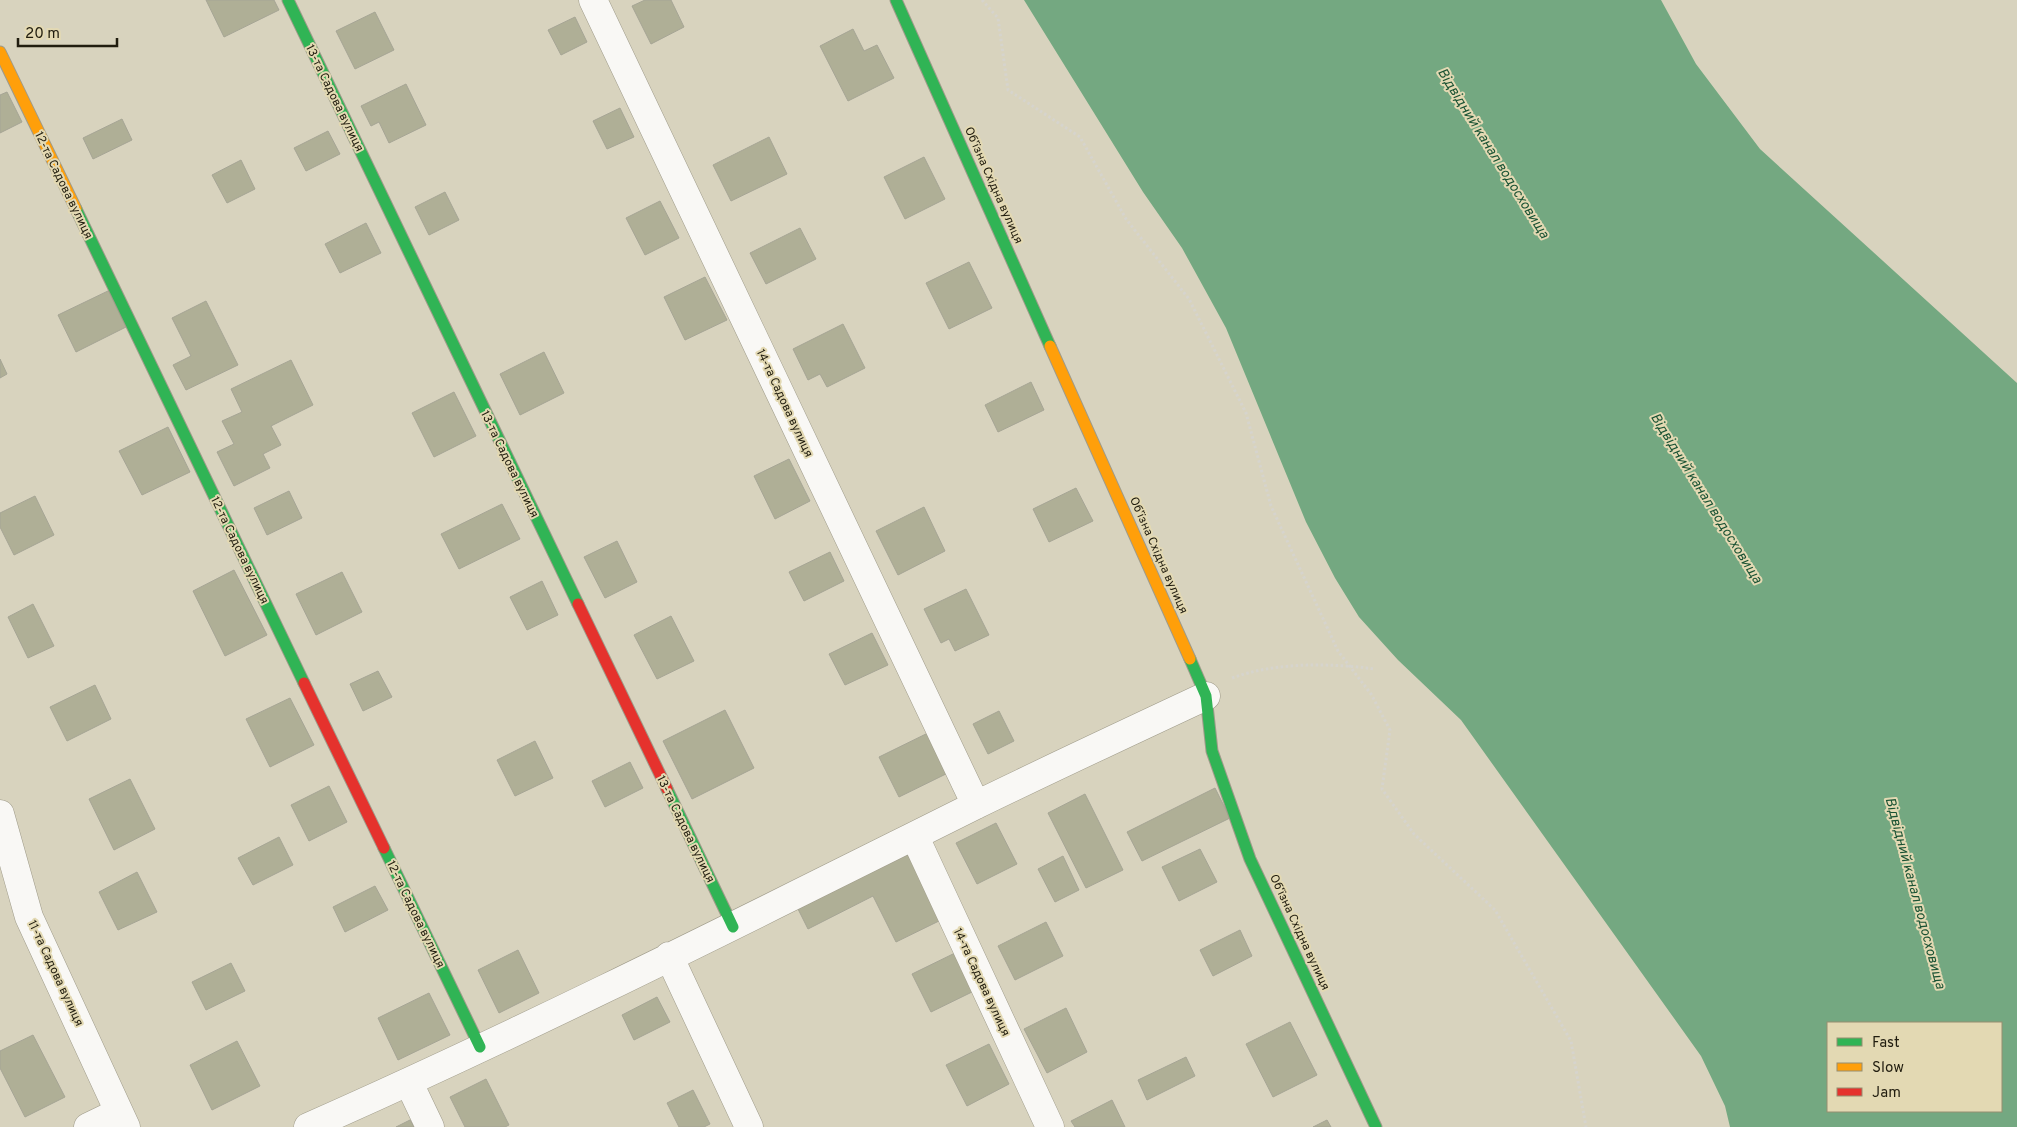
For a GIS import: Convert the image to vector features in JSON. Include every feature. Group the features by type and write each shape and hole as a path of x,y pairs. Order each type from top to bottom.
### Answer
{"street":[{"name":"13-та Садова вулиця","path":"288,0 733,927"},
{"name":"14-та Садова вулиця","path":"593,0 976,805"},
{"name":"Обʼїзна Східна вулиця","path":"896,0 1205,692 1212,751 1250,859 1376,1127"},
{"name":"12-та Садова вулиця","path":"0,52 480,1047"},
{"path":"308,1127 409,1082 733,927 1205,692"},
{"name":"11-та Садова вулиця","path":"0,814 30,917 123,1120"},
{"name":"14-та Садова вулиця","path":"915,837 1050,1127"},
{"path":"669,956 749,1127"},
{"path":"409,1082 430,1127"},
{"path":"88,1127 123,1120"}],"path":[{"path":"982,0 998,18 1008,90 1080,137 1126,220 1189,299 1246,412 1271,506 1338,651 1371,694 1390,730 1382,789 1414,834 1495,910 1570,1041 1586,1127"},
{"path":"1205,692 1257,669 1349,666 1375,670"}],"water":[{"name":"Відвідний канал водосховища","path":"1024,0 1661,0 1696,64 1760,149 2017,383 2017,1127 1730,1127 1725,1106 1701,1056 1461,720 1398,660 1359,617 1335,578 1306,522 1226,328 1182,248 1143,192"}],"building":[{"path":"206,0 274,0 279,10 224,37"},
{"path":"645,0 671,0 684,27 651,44 632,6"},
{"path":"375,12 394,50 355,69 336,31"},
{"path":"575,17 587,42 561,55 548,30"},
{"path":"853,29 864,51 877,45 894,78 848,101 820,46"},
{"path":"406,84 426,125 389,143 379,122 371,126 361,106"},
{"path":"7,92 22,122 0,133 0,95"},
{"path":"620,108 634,137 607,149 593,121"},
{"path":"122,119 132,140 93,159 83,138"},
{"path":"328,131 340,154 306,171 294,148"},
{"path":"769,137 787,174 731,201 713,165"},
{"path":"924,157 945,199 905,219 884,177"},
{"path":"241,160 255,189 227,203 212,175"},
{"path":"445,192 459,220 429,235 415,207"},
{"path":"660,201 679,238 645,255 626,218"},
{"path":"366,223 381,253 340,273 325,244"},
{"path":"800,228 816,259 766,284 750,253"},
{"path":"969,262 992,308 949,329 926,283"},
{"path":"705,277 727,320 685,340 664,297"},
{"path":"110,290 128,326 76,352 58,315"},
{"path":"206,301 238,365 186,390 173,365 191,356 172,318"},
{"path":"843,324 865,368 827,387 820,374 808,380 793,349"},
{"path":"544,352 564,393 520,415 500,374"},
{"path":"0,359 7,374 0,378"},
{"path":"291,360 313,405 271,426 281,445 263,454 270,468 234,486 217,452 234,444 222,421 242,412 231,389"},
{"path":"1031,382 1044,410 998,432 985,405"},
{"path":"454,392 476,436 434,457 412,413"},
{"path":"168,427 190,472 142,495 119,451"},
{"path":"789,459 810,501 775,519 754,476"},
{"path":"1076,488 1093,521 1049,542 1033,509"},
{"path":"289,491 302,518 267,535 254,508"},
{"path":"35,496 54,535 14,555 0,527 0,513"},
{"path":"502,504 520,539 459,569 441,534"},
{"path":"924,507 945,551 898,575 876,531"},
{"path":"617,541 637,582 605,598 584,557"},
{"path":"830,552 844,581 804,601 789,572"},
{"path":"234,570 267,635 225,656 193,591"},
{"path":"342,572 362,612 316,635 296,594"},
{"path":"542,581 558,615 527,630 510,597"},
{"path":"966,589 989,635 955,651 949,639 941,643 924,609"},
{"path":"33,604 54,646 28,658 8,617"},
{"path":"671,616 694,661 657,679 634,635"},
{"path":"872,633 888,665 845,685 829,654"},
{"path":"378,671 392,697 363,711 350,684"},
{"path":"95,685 111,719 67,741 50,707"},
{"path":"290,698 314,745 270,767 246,719"},
{"path":"725,710 754,768 692,799 663,741"},
{"path":"999,711 1014,741 988,754 973,724"},
{"path":"932,731 952,771 899,797 879,757"},
{"path":"535,741 553,778 515,796 497,760"},
{"path":"630,762 643,788 605,807 592,781"},
{"path":"130,779 155,829 114,850 89,799"},
{"path":"329,786 347,822 309,841 291,805"},
{"path":"1215,788 1230,818 1142,861 1127,832"},
{"path":"1085,794 1123,870 1086,888 1048,813"},
{"path":"996,823 1017,864 977,884 956,843"},
{"path":"279,837 293,865 253,885 238,858"},
{"path":"905,848 941,920 896,942 873,896 808,929 795,903"},
{"path":"1200,849 1217,882 1179,901 1162,867"},
{"path":"1063,856 1079,890 1055,902 1038,869"},
{"path":"137,872 157,912 118,930 99,892"},
{"path":"375,886 388,910 345,932 333,907"},
{"path":"1046,922 1063,956 1015,980 998,946"},
{"path":"1240,930 1252,956 1213,976 1200,950"},
{"path":"518,950 539,993 499,1013 478,970"},
{"path":"955,953 974,991 931,1012 912,974"},
{"path":"231,963 245,991 206,1010 192,982"},
{"path":"429,993 450,1035 398,1060 378,1018"},
{"path":"657,997 670,1022 634,1040 622,1015"},
{"path":"1066,1008 1087,1052 1047,1073 1024,1029"},
{"path":"1290,1022 1317,1075 1273,1097 1246,1044"},
{"path":"33,1035 65,1097 25,1117 0,1068 0,1051"},
{"path":"237,1041 260,1086 212,1110 190,1065"},
{"path":"989,1044 1009,1084 967,1106 946,1065"},
{"path":"1186,1057 1195,1076 1147,1100 1138,1080"},
{"path":"486,1079 509,1125 505,1127 465,1127 450,1097"},
{"path":"693,1090 710,1124 704,1127 679,1127 667,1103"},
{"path":"1112,1100 1125,1127 1075,1127 1071,1121"},
{"path":"410,1120 414,1127 396,1127"},
{"path":"1327,1120 1331,1127 1313,1127"}],"traffic: fast":[{"path":"288,0 578,604"},
{"path":"896,0 1050,346"},
{"path":"76,209 304,683"},
{"path":"1190,659 1206,696 1212,751 1250,859 1376,1127"},
{"path":"667,789 733,927"},
{"path":"384,848 480,1047"}],"traffic: slow":[{"path":"0,52 76,209"},
{"path":"1050,346 1190,659"}],"traffic: jam":[{"path":"578,604 667,789"},
{"path":"304,683 384,848"}]}
